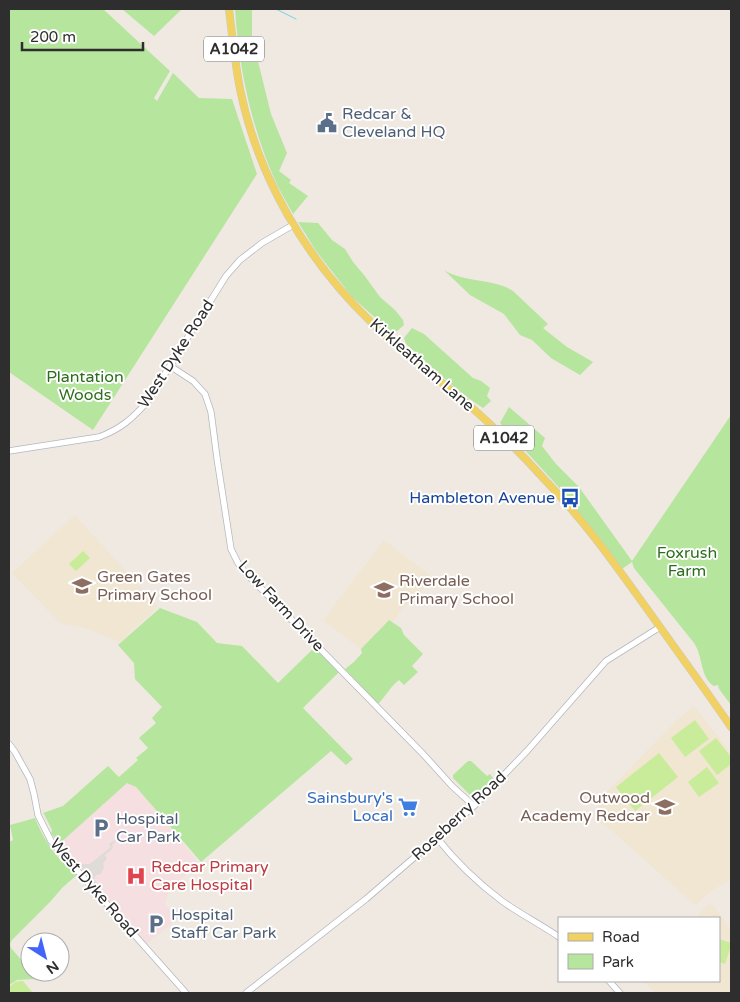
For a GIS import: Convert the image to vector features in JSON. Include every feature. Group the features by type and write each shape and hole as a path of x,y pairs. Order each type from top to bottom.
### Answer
{"main road":[{"name":"Kirkleatham Lane","path":"229,9 240,89 255,143 274,190 293,225 312,253 371,322 472,407 572,509 605,551 731,727"}],"street":[{"name":"West Dyke Road","path":"9,451 99,437 132,418 148,401 226,276 240,260 262,243 293,225"},
{"name":"Low Farm Drive","path":"170,366 193,381 205,394 211,412 231,549 238,563 424,754 452,786 474,806"},
{"name":"Roseberry Road","path":"246,993 354,909 474,806 527,751 606,661 660,627"},
{"name":"West Dyke Road","path":"9,744 30,779 38,815 52,841 186,993"},
{"path":"437,838 473,877 501,900 558,935"},
{"path":"610,982 620,993"}],"shaded area":[{"name":"Green Gates Primary School","path":"75,515 158,607 120,642 85,628 60,623 12,573"},
{"name":"Riverdale Primary School","path":"384,540 432,577 413,603 405,606 392,622 388,620 361,649 323,620"},
{"name":"Outwood Academy Redcar","path":"694,706 731,753 731,879 711,891 697,904 694,904 610,829 599,822 595,816 602,797 678,719"},
{"name":"Redcar Primary Care Hospital","path":"127,783 136,787 199,863 169,890 165,904 177,919 147,944 59,844"},
{"path":"119,838 112,845 113,848 105,855 107,859 103,863 104,867 101,874 96,875 94,879 103,894 80,867 82,864 91,863 111,847 109,844"},
{"path":"709,904 713,905 731,930 731,993 656,993 644,982 720,982 720,917 696,917"}],"green space":[{"name":"Plantation Woods","path":"9,9 103,9 170,71 154,98 157,101 173,73 199,98 232,99 257,174 93,430 9,372"},
{"path":"122,9 182,9 154,36"},
{"path":"235,9 252,9 252,37 271,114 287,153 279,171 291,180 289,183 308,196 293,214 269,166 254,122 240,55"},
{"path":"298,222 318,223 332,240 345,249 380,297 403,320 404,325 397,331 391,332 352,297 316,251"},
{"path":"444,270 461,277 497,284 513,291 548,324 543,328 567,347 593,362 580,375 551,358 532,340 520,335 504,314 470,295"},
{"path":"412,328 424,334 473,378 490,388 487,396 491,401 483,408 453,386 406,344 404,338"},
{"name":"Foxrush Farm","path":"509,407 545,438 542,446 556,464 579,487 632,561 731,415 731,705 718,685 714,686 708,680 694,643 634,568 632,562 622,569 565,494 500,423"},
{"path":"83,551 90,558 76,571 69,564"},
{"path":"160,608 197,622 217,643 242,646 278,683 315,647 339,672 303,708 353,759 346,765 331,751 201,862 136,787 127,783 59,844 51,833 52,830 43,813 63,806 108,766 119,777 148,748 139,738 156,723 152,718 162,707 135,679 134,663 118,645"},
{"path":"389,620 401,628 404,635 423,654 412,666 418,672 404,685 399,680 378,704 345,669 354,662 362,653 361,649"},
{"path":"695,720 709,739 685,757 671,738"},
{"path":"716,738 731,757 731,764 717,775 699,751"},
{"path":"659,753 678,777 635,811 616,787"},
{"path":"468,761 471,761 487,776 490,774 493,778 475,797 472,797 453,778 453,775"},
{"path":"707,767 719,783 699,797 688,782"},
{"path":"35,818 52,850 71,869 79,873 12,940 11,948 20,958 20,980 9,985 9,842 13,840 10,825"},
{"path":"720,939 731,943 725,964 720,962"},
{"path":"15,982 24,982 33,993 9,993 9,987"}],"waterway":[{"path":"276,9 296,19"}],"place":[{"name":"Redcar & Cleveland HQ","path":"327,123"},
{"name":"Hambleton Avenue","path":"570,498"},
{"name":"Green Gates Primary School","path":"82,586"},
{"name":"Riverdale Primary School","path":"384,590"},
{"name":"Sainsbury's Local","path":"408,807"},
{"name":"Outwood Academy Redcar","path":"665,807"},
{"name":"Hospital Car Park","path":"101,828"},
{"name":"Redcar Primary Care Hospital","path":"136,876"},
{"name":"Hospital Staff Car Park","path":"156,924"}]}
